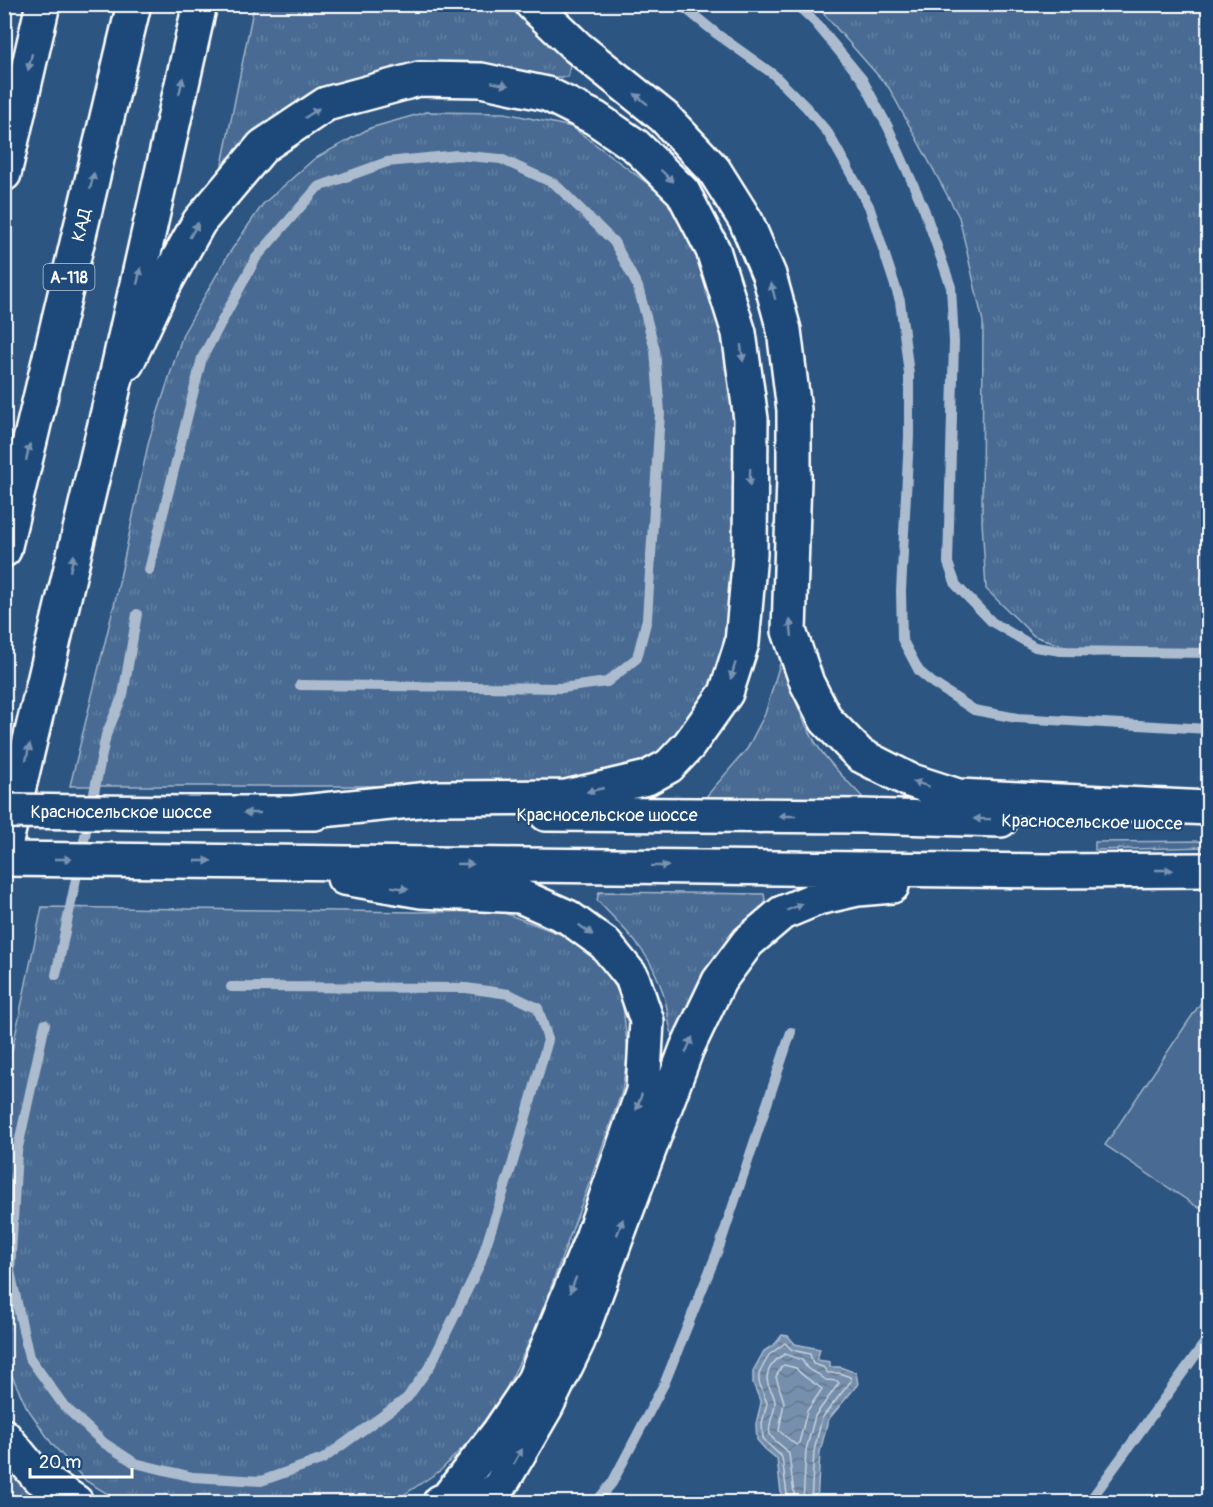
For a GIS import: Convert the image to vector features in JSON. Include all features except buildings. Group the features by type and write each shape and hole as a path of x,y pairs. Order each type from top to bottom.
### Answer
{"main road":[{"path":"4,174 43,4"},
{"name":"КАД","path":"4,550 134,4"},
{"path":"4,850 112,395 200,4"},
{"path":"532,4 576,47 664,117 714,170 746,221 769,275 783,330 794,410 789,631 807,683 826,720 860,755 909,780 958,796 1209,808"},
{"path":"112,395 159,294 199,222 263,146 326,104 419,79 481,80 547,94 595,118 636,146 683,192 713,250 739,333 751,419 750,554 742,643 726,693 689,745 669,766 648,778 566,796 439,798 293,813"},
{"name":"Красносельское шоссе","path":"4,811 861,816 1209,825"},
{"path":"4,859 1055,871 1209,870"},
{"path":"238,861 421,891 520,896 568,917 605,944 632,977 647,1021 643,1091 592,1239 534,1380 499,1432 447,1499 440,1503"},
{"path":"483,1503 500,1486 546,1407 578,1341 687,1048 720,981 748,942 782,913 818,898 858,889 904,885 996,883 1055,871"},
{"path":"4,1437 37,1476 76,1503"}],"green space":[{"path":"254,5 512,5 570,65 568,77 425,69 221,170"},
{"path":"816,5 1208,5 1208,648 1092,656 1034,636 986,589 982,521 983,322 959,217 889,88"},
{"path":"426,112 505,113 572,127 671,201 697,248 730,327 738,420 738,505 729,640 716,683 678,737 648,759 563,786 70,786 116,597 149,440 183,334 228,255 263,204 314,159 370,128"},
{"path":"781,660 801,714 817,745 829,762 872,808 704,799 747,749 765,714"},
{"path":"1208,841 1208,847 1095,850 1095,842"},
{"path":"599,892 764,894 766,906 675,1040 663,994 652,966 631,936 597,900"},
{"path":"42,907 499,911 573,939 596,956 622,997 628,1052 622,1091 534,1333 506,1389 473,1437 441,1470 393,1502 121,1502 86,1481 52,1444 26,1406 5,1361 5,1084"},
{"path":"1208,995 1208,1194 1199,1208 1105,1145"},
{"path":"4,1455 52,1502 5,1502"}],"water":[{"path":"782,1335 788,1336 795,1344 820,1349 817,1360 830,1362 830,1367 840,1367 856,1373 858,1384 828,1420 820,1452 817,1502 782,1502 777,1459 757,1440 756,1424 761,1403 753,1383 753,1371 764,1351 775,1344"}],"waterway":[{"path":"680,4 773,74 806,107 828,133 869,206 900,301 909,374 909,437 901,591 902,639 919,671 974,710 1017,718 1208,729"},
{"path":"796,4 815,22 862,79 888,127 924,209 951,287 954,342 948,563 956,585 992,622 1035,647 1061,651 1208,653"},
{"path":"149,570 202,358 256,258 318,187 387,162 457,155 501,159 555,184 614,242 638,287 655,350 660,413 647,619 637,658 607,682 562,688 300,685"},
{"path":"56,975 106,735 123,695 137,614"},
{"path":"45,1024 17,1152 10,1271 29,1357 64,1406 104,1443 135,1463 193,1477 261,1481 323,1459 407,1398 430,1366 480,1264 513,1162 548,1040 538,1008 509,994 466,988 231,987"},
{"path":"596,1502 612,1483 665,1382 720,1245 791,1032"},
{"path":"1089,1502 1208,1338"}]}
